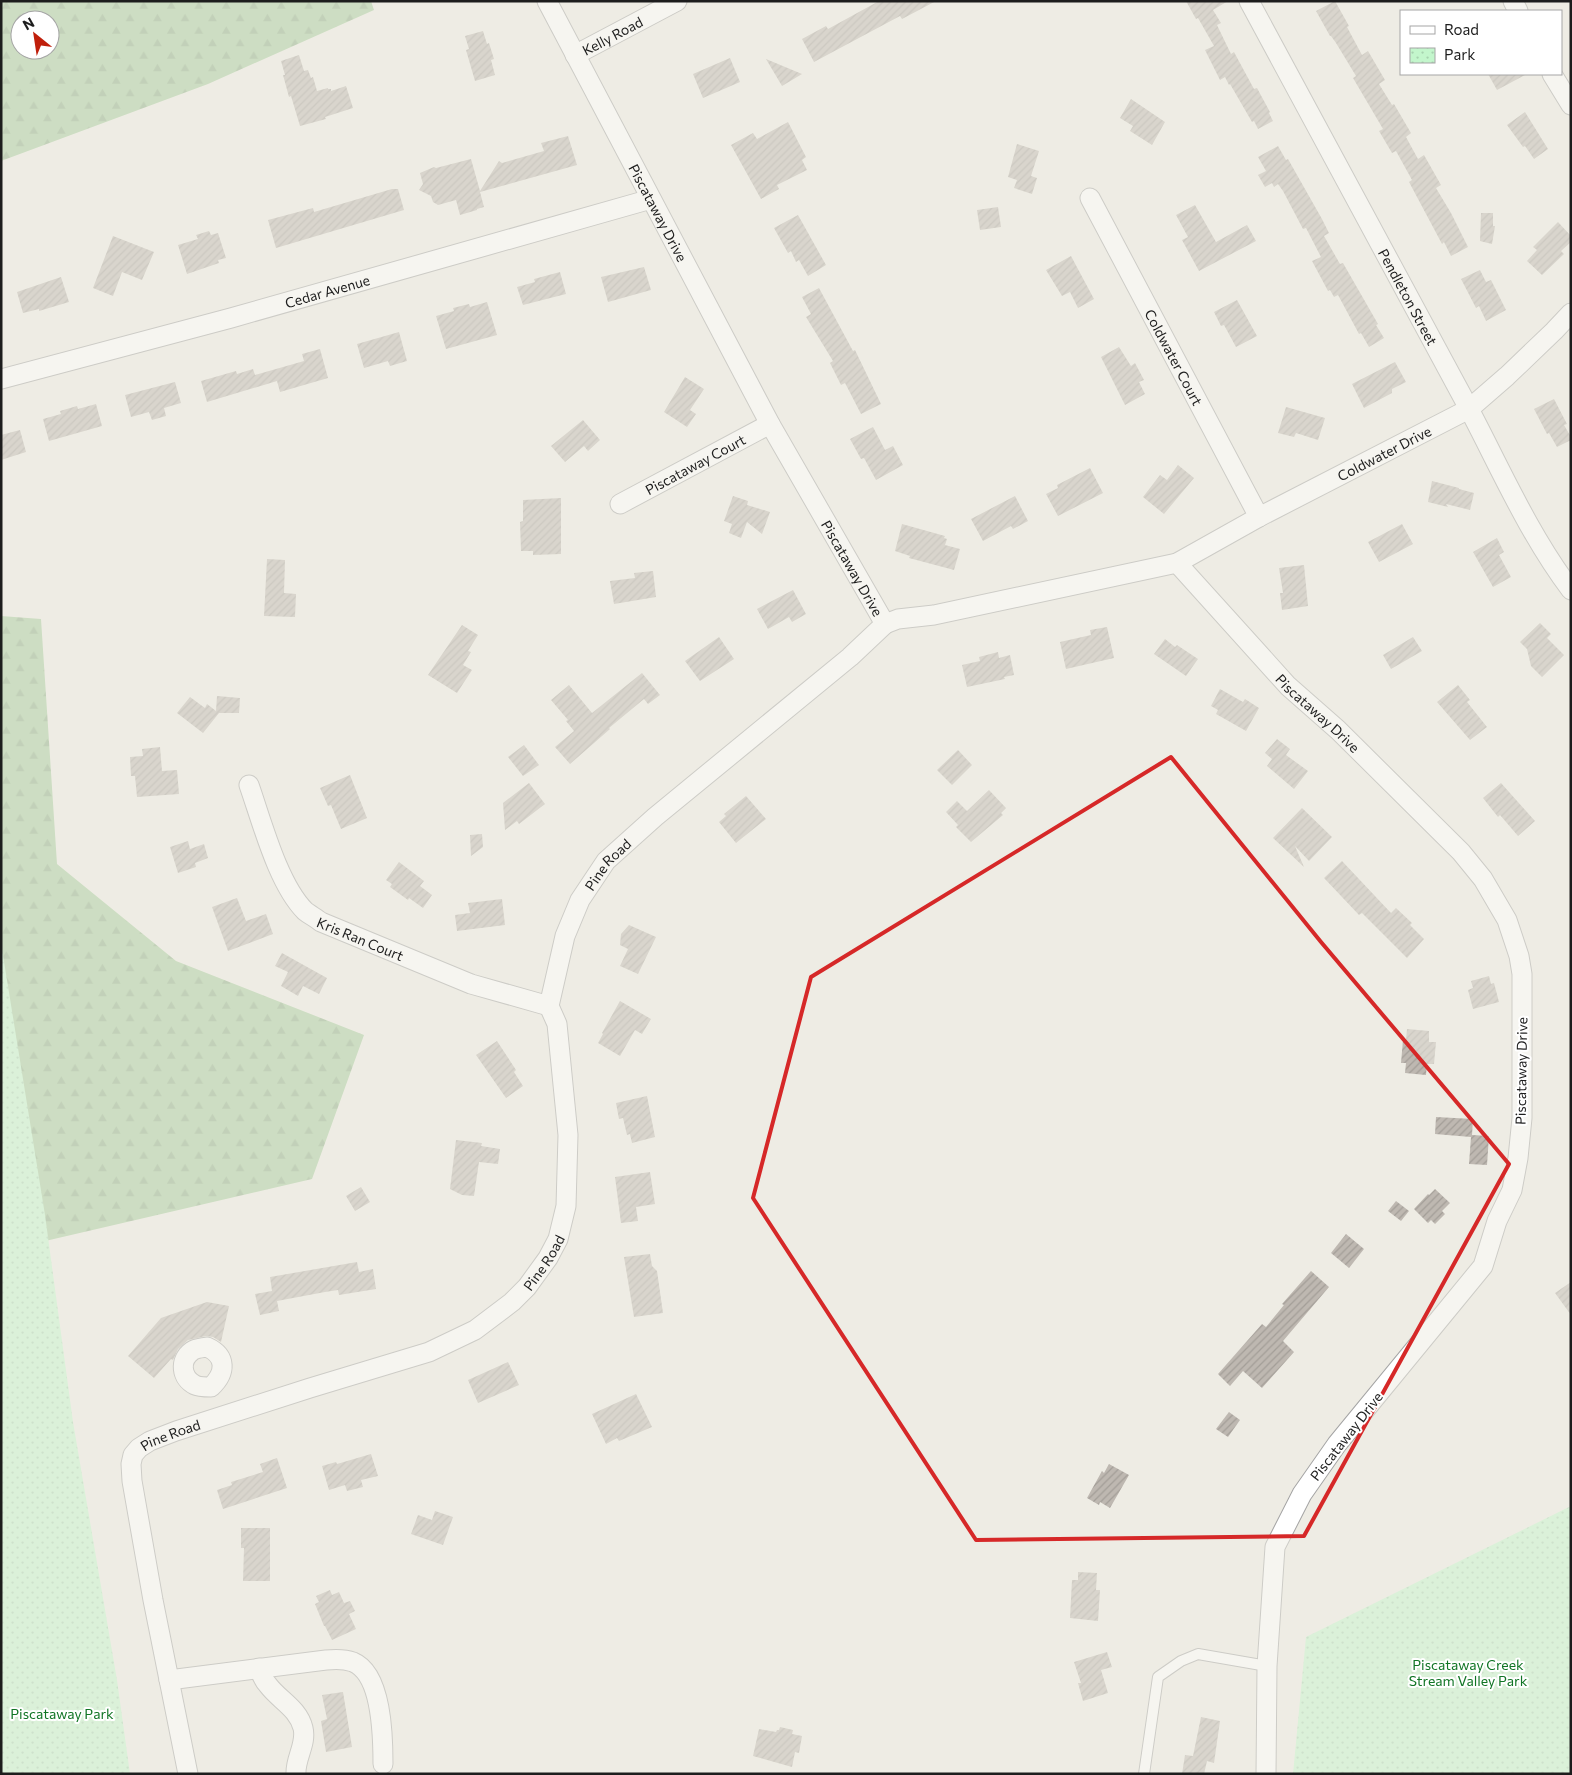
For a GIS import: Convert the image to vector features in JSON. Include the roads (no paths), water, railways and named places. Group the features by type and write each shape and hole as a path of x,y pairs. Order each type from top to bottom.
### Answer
{"street":[{"name":"Piscataway Drive","path":"547,1 770,424 885,624 1177,563 1288,686 1338,730 1461,852 1483,879 1507,920 1519,956 1522,974 1522,1118 1512,1190 1497,1221 1483,1266 1337,1444 1302,1494 1275,1547 1267,1666 1266,1774"},
{"name":"Kelly Road","path":"575,55 678,1"},
{"name":"Pendleton Street","path":"1249,1 1469,409 1534,534 1555,569 1571,590"},
{"path":"1553,75 1571,105"},
{"name":"Coldwater Court","path":"1090,198 1259,517"},
{"name":"Cedar Avenue","path":"1,379 231,318 651,199"},
{"name":"Coldwater Drive","path":"1177,563 1259,517 1469,409 1571,313"},
{"name":"Piscataway Court","path":"620,504 770,424"},
{"name":"Pine Road","path":"188,1774 153,1600 132,1481 131,1464 133,1455 139,1448 150,1441 176,1431 310,1388 410,1359 450,1343 474,1330 512,1302 539,1272 558,1239 563,1223 567,1181 568,1135 557,1024 549,1006 565,936 580,900 606,861 736,749 850,657 885,624"},
{"name":"Kris Ran Court","path":"249,785 282,878 293,897 306,912 321,922 471,984 549,1006"},
{"path":"211,1387 219,1418"},
{"path":"169,1680 337,1659 353,1662 360,1666 372,1683 379,1702 383,1764"},
{"path":"259,1668 269,1687 296,1714 303,1728 304,1740 295,1765 296,1774"}],"lane":[{"path":"1144,1774 1158,1677 1181,1661 1198,1654 1267,1666"}],"park label":[{"name":"Piscataway Creek Stream Valley Park","path":"1468,1672"},
{"name":"Piscataway Park","path":"62,1713"}]}
